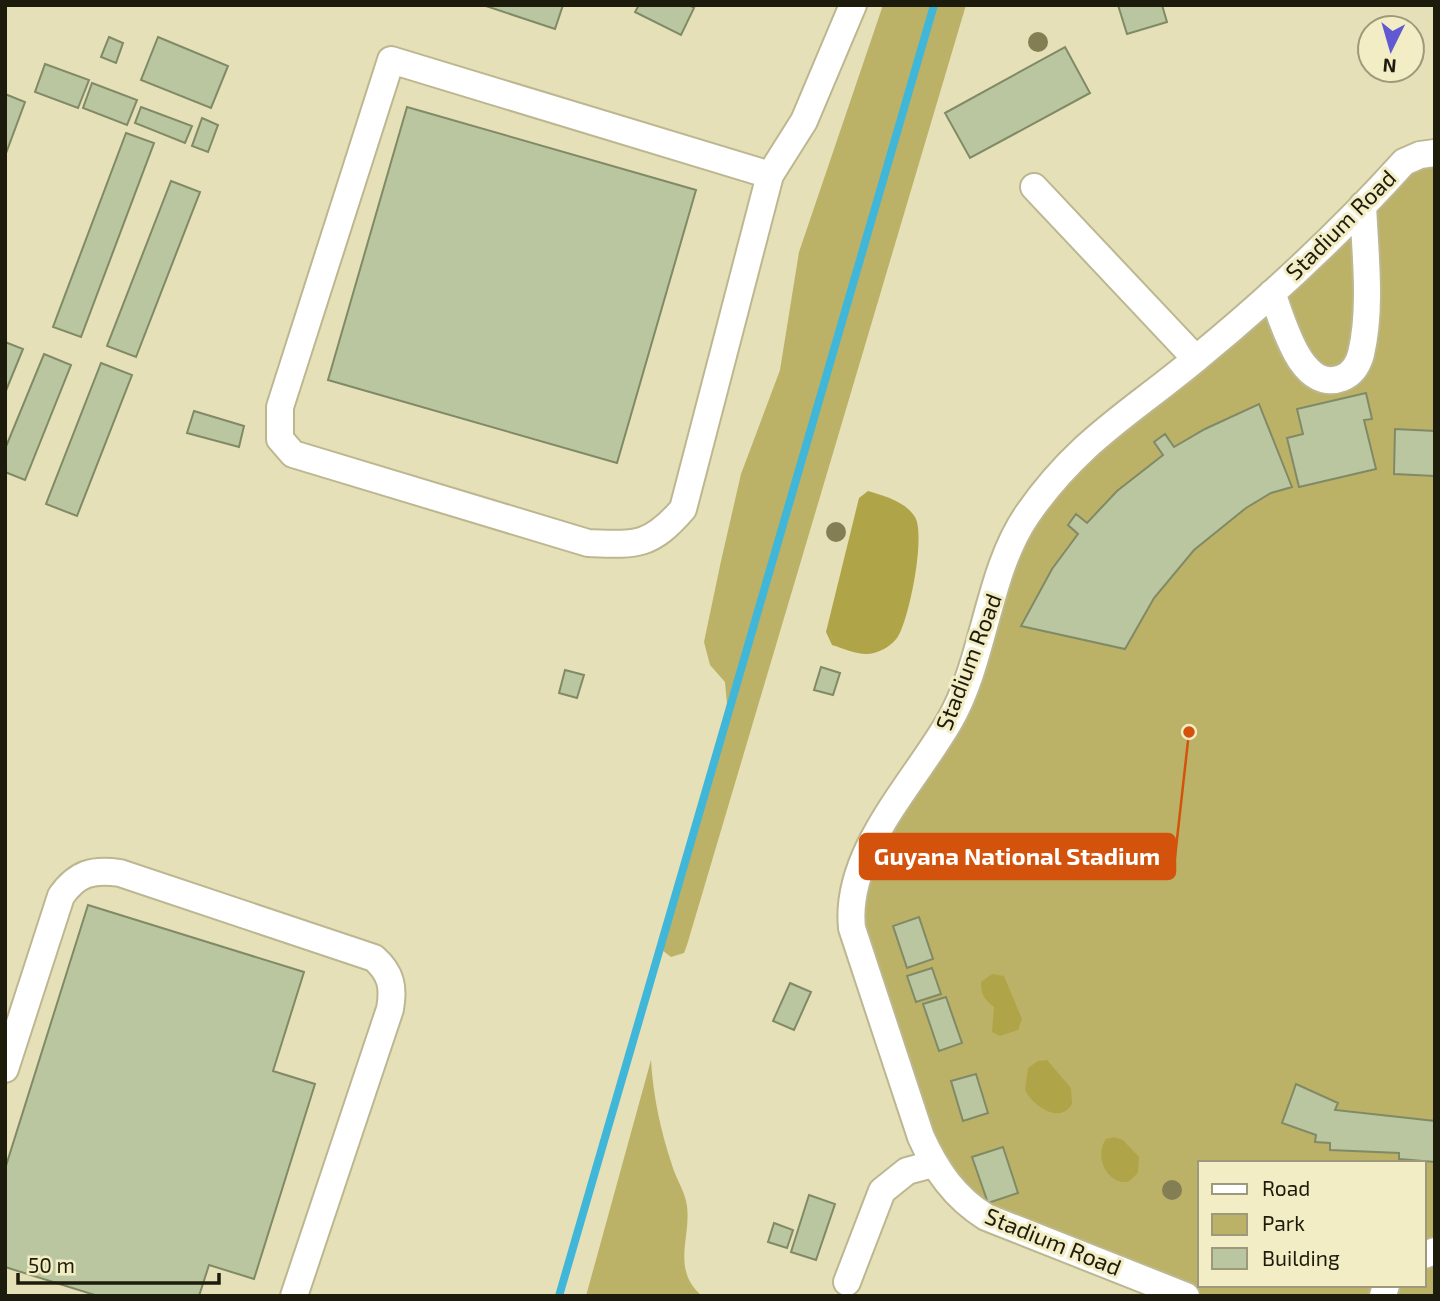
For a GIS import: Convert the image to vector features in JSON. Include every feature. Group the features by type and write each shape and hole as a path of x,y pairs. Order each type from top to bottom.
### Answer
{"lane":[{"path":"770,175 391,60 280,407 281,439 293,454 588,543 636,545 664,531 683,509 770,175 804,121 853,5"},
{"name":"Stadium Road","path":"1186,1296 986,1217 965,1204 933,1164 892,1057 852,928 852,900 857,875 900,794 951,719 1007,553 1026,516 1075,454 1112,422 1196,359 1272,293 1404,162 1420,155 1435,153"},
{"path":"1034,187 1196,359"},
{"path":"1272,293 1291,343 1315,377 1326,380 1347,376 1357,366 1366,326 1363,205"},
{"path":"5,1069 61,896 71,882 84,874 99,870 120,873 374,958 385,967 391,980 390,1009 294,1296"},
{"path":"847,1282 883,1191 907,1171 933,1164"}],"green space":[{"path":"883,5 966,5 687,945 684,953 671,957 662,950 661,940 723,735 727,704 725,682 710,665 704,642 721,561 741,474 780,370 799,252"},
{"path":"1435,153 1435,1296 1186,1296 950,1186 852,928 900,794 981,638 1057,476"},
{"path":"651,1060 661,1127 687,1206 684,1253 687,1275 702,1296 586,1296"}],"shaded area":[{"path":"868,491 894,500 911,511 918,527 919,541 915,578 902,629 887,647 864,654 832,645 826,632 859,498"},
{"path":"992,974 1004,976 1022,1019 1018,1030 1000,1036 992,1032 994,1007 982,994 981,982"},
{"path":"1047,1060 1071,1088 1072,1104 1061,1113 1040,1107 1025,1090 1028,1068 1038,1061"},
{"path":"1114,1137 1123,1140 1139,1157 1138,1173 1128,1182 1114,1179 1104,1168 1101,1153 1103,1146 1106,1139"}],"building":[{"path":"483,5 563,5 555,29"},
{"path":"639,5 689,5 694,8 681,35 635,12"},
{"path":"1118,5 1162,5 1167,22 1127,34"},
{"path":"109,37 123,43 116,63 101,57"},
{"path":"158,37 228,66 211,108 141,80"},
{"path":"1065,47 1090,93 970,158 945,113"},
{"path":"45,64 89,80 78,108 35,92"},
{"path":"92,83 137,100 127,125 83,108"},
{"path":"5,94 25,102 5,156"},
{"path":"141,107 192,126 185,143 135,123"},
{"path":"407,107 696,190 617,463 328,380"},
{"path":"202,118 218,125 208,152 192,146"},
{"path":"126,133 154,143 81,337 53,327"},
{"path":"171,181 200,192 136,357 107,346"},
{"path":"5,342 23,349 5,393"},
{"path":"44,354 71,365 25,480 5,472 5,449"},
{"path":"101,363 132,375 77,516 46,504"},
{"path":"1366,393 1372,419 1364,420 1376,469 1299,487 1287,438 1303,434 1297,409"},
{"path":"1259,404 1292,487 1271,493 1246,508 1194,550 1154,598 1125,649 1021,626 1052,569 1078,534 1068,525 1076,514 1087,523 1117,491 1163,455 1154,442 1165,434 1174,447"},
{"path":"194,411 244,426 239,447 187,433"},
{"path":"1395,429 1435,431 1435,476 1394,474"},
{"path":"821,667 840,673 833,695 814,690"},
{"path":"565,670 584,675 577,698 559,693"},
{"path":"88,905 304,972 273,1071 315,1084 254,1279 209,1265 199,1296 98,1296 5,1267 5,1169"},
{"path":"919,917 933,959 907,968 893,926"},
{"path":"932,968 941,994 916,1002 907,976"},
{"path":"790,983 811,992 794,1030 773,1021"},
{"path":"946,997 962,1043 939,1051 923,1004"},
{"path":"976,1074 988,1113 963,1121 951,1081"},
{"path":"1296,1084 1338,1103 1335,1110 1435,1121 1435,1162 1399,1159 1399,1153 1330,1150 1330,1143 1315,1142 1316,1135 1282,1123"},
{"path":"1003,1147 1018,1193 988,1203 972,1157"},
{"path":"809,1195 835,1204 816,1260 791,1252"},
{"path":"774,1223 793,1230 787,1248 768,1242"}],"waterway":[{"path":"559,1296 934,5"}],"place":[{"name":"Guyana National Stadium","path":"1189,732"}]}
